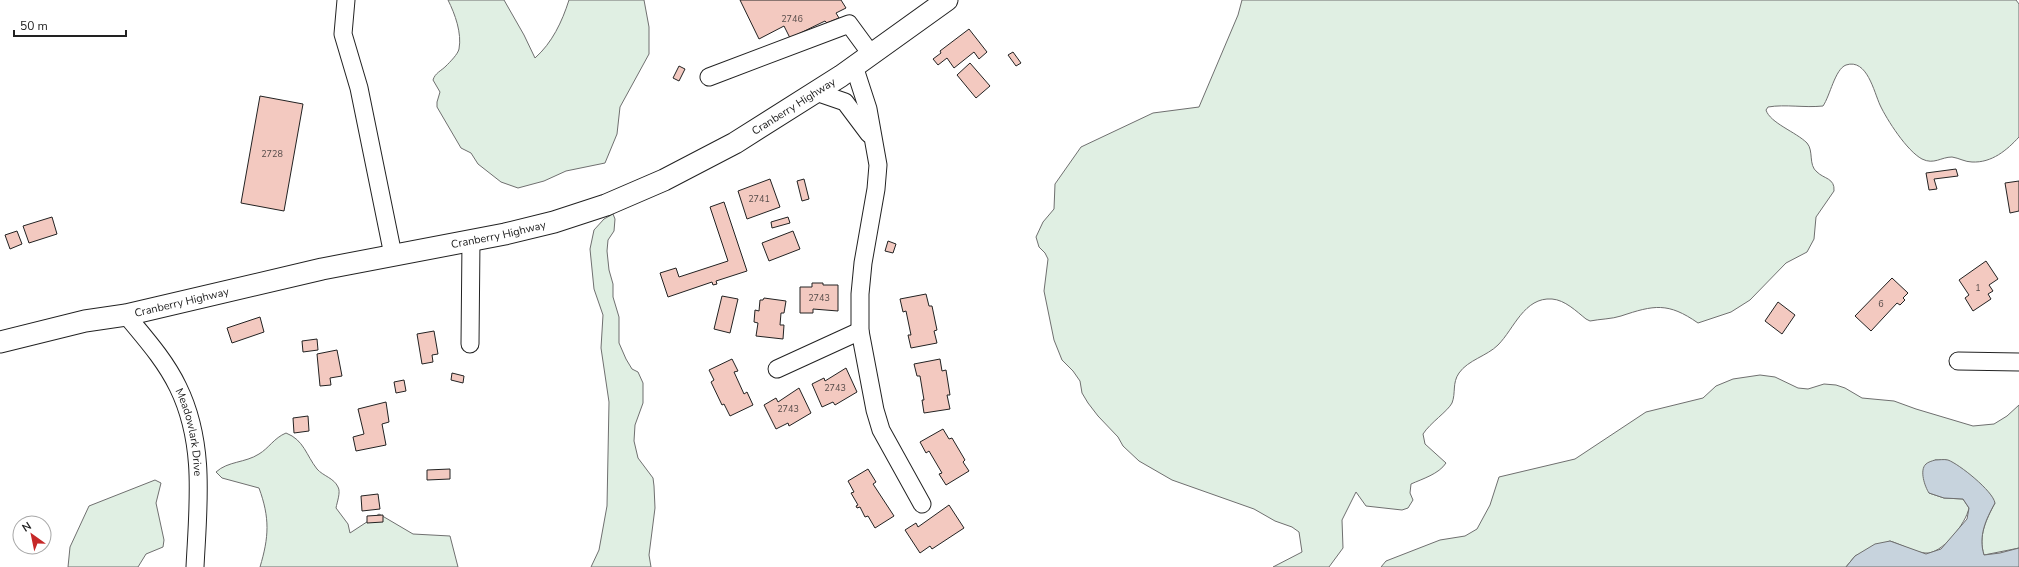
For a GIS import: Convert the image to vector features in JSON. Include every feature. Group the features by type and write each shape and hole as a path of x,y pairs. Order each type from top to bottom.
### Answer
{"main road":[{"name":"Cranberry Highway","path":"0,342 85,321 126,316 276,279 392,255 471,241 554,222 626,197 676,174 730,146 816,92 947,0"}],"street":[{"path":"346,0 343,34 359,88 392,255"},
{"path":"709,78 849,24 871,54"},
{"path":"854,66 868,108 878,165 876,189 860,294 860,331 875,410 881,430 922,504"},
{"path":"816,92 845,102 873,140"},
{"path":"470,344 471,241"},
{"name":"Meadowlark Drive","path":"126,316 161,359 177,386 188,411 199,469 195,567"},
{"path":"777,368 860,331"},
{"path":"1958,361 2019,362"}],"green space":[{"path":"448,0 504,0 535,58 556,32 569,0 644,0 649,27 649,54 620,107 617,134 605,163 566,171 544,181 518,188 501,182 478,164 471,153 461,148 437,107 440,92 433,80 437,74 454,58 459,49 460,37 453,11"},
{"path":"1242,0 2016,0 2019,4 2019,137 1998,155 1979,162 1969,162 1952,157 1934,161 1926,161 1916,155 1898,135 1883,111 1869,78 1859,66 1853,64 1846,65 1839,72 1823,106 1768,107 1766,110 1768,115 1807,143 1814,169 1831,181 1834,187 1834,191 1816,217 1814,239 1807,252 1786,263 1750,300 1731,312 1698,323 1678,312 1661,308 1652,308 1617,317 1590,321 1561,301 1552,299 1534,303 1520,315 1504,338 1494,349 1472,361 1459,373 1455,384 1452,403 1423,434 1425,444 1446,463 1435,473 1411,484 1410,493 1413,500 1408,508 1402,510 1366,506 1356,492 1342,520 1343,548 1329,567 1273,567 1302,552 1299,532 1292,527 1275,521 1254,509 1172,480 1139,461 1123,446 1118,437 1088,403 1082,393 1080,381 1062,360 1054,340 1044,291 1048,259 1039,247 1036,237 1043,222 1054,209 1055,184 1081,147 1153,113 1199,107 1238,15"},
{"path":"613,214 615,219 614,231 608,240 607,251 609,270 613,284 613,297 619,317 619,343 632,369 638,372 643,383 643,403 635,425 634,441 638,458 653,478 655,508 649,555 651,567 591,567 599,550 607,506 609,402 601,348 603,315 594,289 590,249 594,230 604,219"},
{"path":"1760,375 1775,377 1798,388 1808,389 1824,384 1836,385 1845,388 1862,398 1894,401 1973,426 1994,424 2007,416 2019,405 2019,548 1984,555 1982,548 1982,535 1995,503 1954,464 1946,460 1935,460 1929,493 1944,498 1963,499 1969,508 1963,522 1952,537 1946,544 1932,552 1925,553 1916,551 1890,541 1855,556 1846,567 1381,567 1386,561 1440,540 1465,536 1477,529 1490,505 1499,477 1575,459 1646,412 1703,398 1716,386 1733,379"},
{"path":"286,433 301,444 317,469 336,484 339,492 336,508 348,524 350,533 379,514 413,534 450,536 458,567 260,567 267,537 267,518 259,488 222,478 216,472 231,464 254,457"},
{"path":"155,480 161,483 156,503 164,540 163,547 146,554 138,567 68,567 70,547 89,506"}],"shaded area":[{"path":"1935,460 1948,460 1967,472 1982,485 1993,498 1995,503 1986,521 1982,534 1982,548 1984,555 2019,548 2019,567 1846,567 1855,556 1875,544 1890,541 1926,554 1941,549 1967,519 1969,508 1963,499 1944,498 1929,493 1927,490 1923,478 1923,470 1926,464"}],"building":[{"path":"740,0 841,0 846,8 836,13 839,18 827,23 825,21 790,38 784,26 759,39"},
{"path":"969,29 987,52 979,59 974,52 954,68 947,58 938,65 933,59 941,53 940,51"},
{"path":"1013,52 1021,63 1016,66 1008,55"},
{"path":"970,63 990,86 976,98 957,75"},
{"path":"679,66 685,69 679,81 673,78"},
{"path":"260,96 303,104 284,211 241,203"},
{"path":"1956,169 1958,176 1934,179 1937,189 1929,190 1926,173"},
{"path":"770,179 780,207 747,219 738,191"},
{"path":"804,179 809,199 802,201 797,181"},
{"path":"2019,181 2019,211 2010,213 2005,183"},
{"path":"724,202 747,271 716,281 717,284 713,285 712,282 668,297 660,273 676,268 679,277 728,261 710,207"},
{"path":"52,217 57,234 29,243 23,226"},
{"path":"788,217 790,223 772,228 771,222"},
{"path":"17,231 22,244 10,249 5,235"},
{"path":"793,231 800,249 769,261 762,243"},
{"path":"888,241 896,244 893,253 885,251"},
{"path":"1986,261 1998,279 1989,285 1993,291 1988,294 1991,299 1973,311 1965,298 1969,295 1959,280"},
{"path":"1892,278 1908,293 1903,298 1905,300 1900,305 1897,303 1871,331 1855,316"},
{"path":"812,283 838,285 838,311 813,309 813,313 800,313 800,287 812,287"},
{"path":"926,294 929,306 932,306 937,330 934,331 937,343 911,348 908,335 911,335 906,311 903,312 900,299"},
{"path":"722,296 738,299 730,333 714,329"},
{"path":"764,298 786,301 784,313 781,313 780,325 784,325 783,339 756,336 758,323 754,322 755,310 759,311 760,300 763,300"},
{"path":"1778,302 1795,315 1782,334 1765,321"},
{"path":"260,317 264,332 232,343 227,328"},
{"path":"434,331 438,354 432,355 433,362 422,364 417,334"},
{"path":"317,339 318,350 303,352 302,341"},
{"path":"337,350 342,376 330,378 331,385 320,386 317,354"},
{"path":"732,359 738,371 734,372 744,394 747,392 753,405 730,416 724,404 722,405 711,382 714,380 709,370"},
{"path":"940,359 942,371 946,370 950,395 947,395 950,409 924,413 922,400 924,400 920,376 917,376 914,364"},
{"path":"846,368 857,392 835,405 833,402 822,407 812,384 824,378 825,381"},
{"path":"452,373 464,376 463,383 451,380"},
{"path":"404,380 406,391 396,393 394,382"},
{"path":"799,388 811,413 789,426 788,423 776,429 764,405 776,398 778,402"},
{"path":"386,402 389,422 382,424 386,445 356,451 353,437 364,434 358,409"},
{"path":"308,416 309,431 294,433 293,418"},
{"path":"943,429 949,439 952,438 965,460 963,462 969,471 946,485 939,474 942,473 929,451 926,453 920,442"},
{"path":"450,469 450,479 427,480 427,470"},
{"path":"868,469 876,482 873,484 894,516 875,528 868,516 865,517 860,507 857,508 856,506 858,505 851,493 854,492 848,481"},
{"path":"378,494 380,509 362,511 361,496"},
{"path":"949,505 964,528 932,549 930,546 920,553 905,530 916,523 918,527"},
{"path":"383,515 383,522 367,523 367,516"}]}
